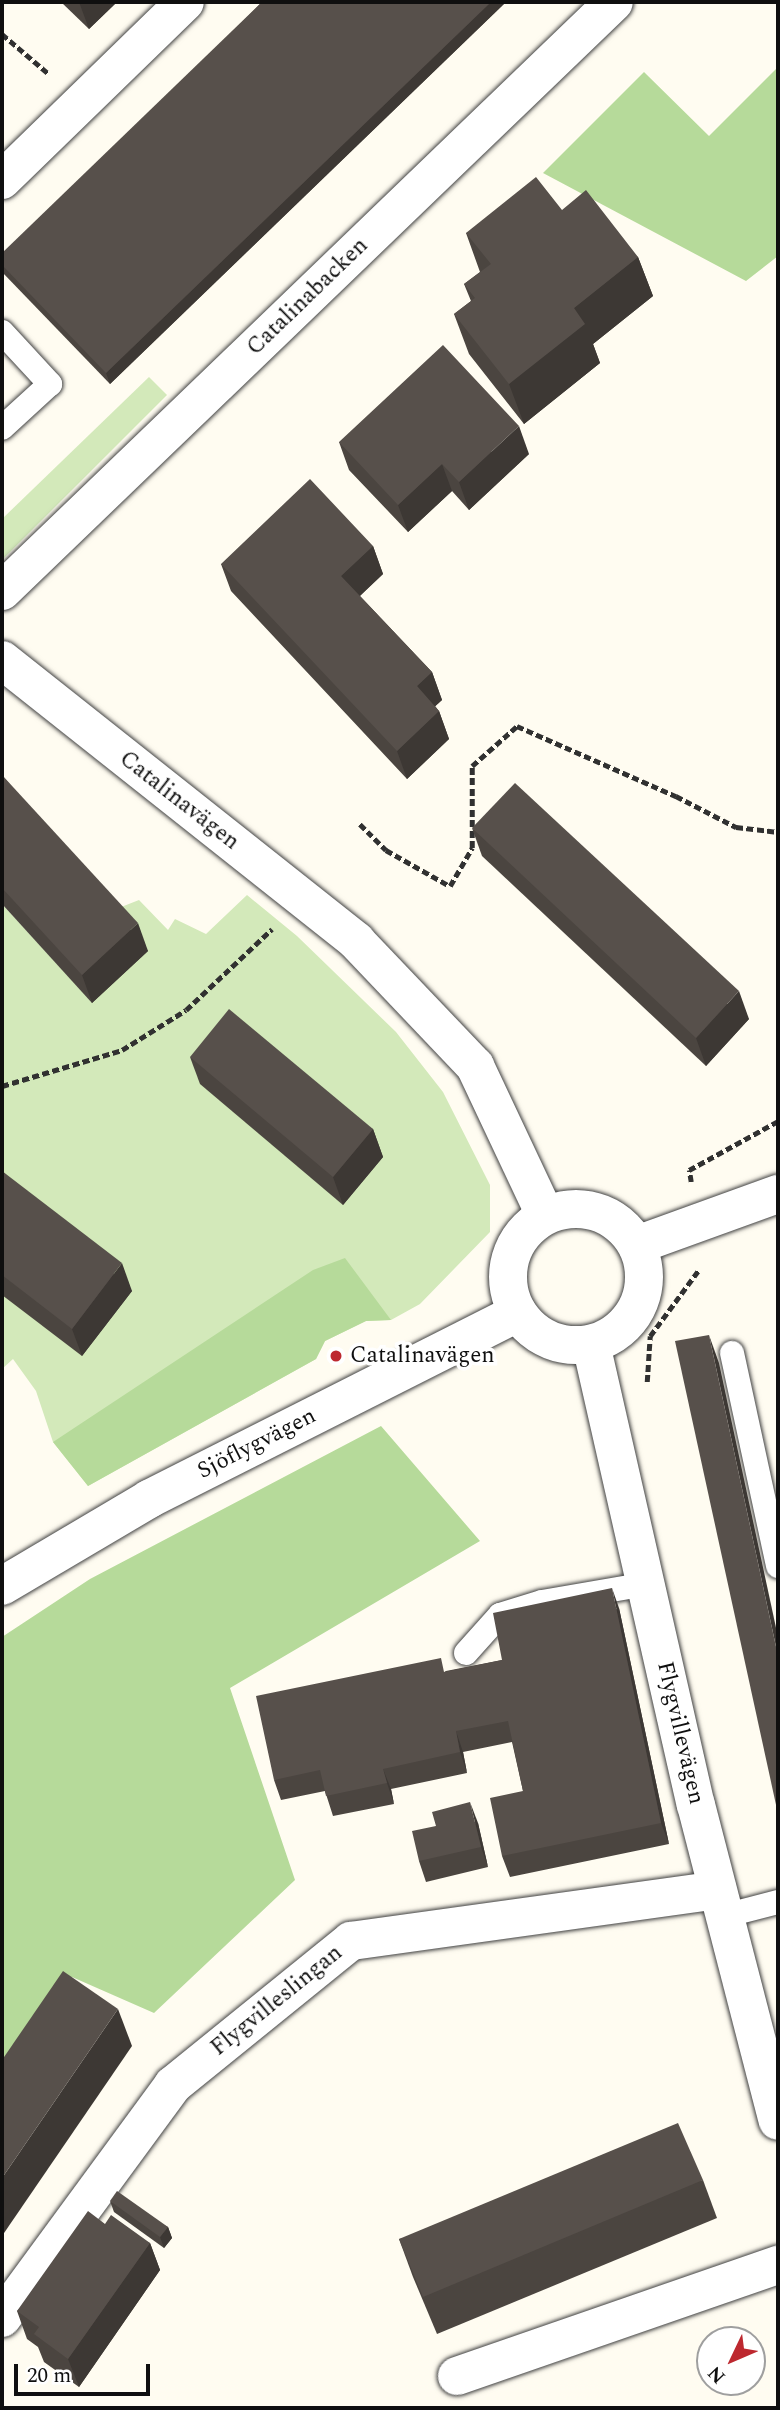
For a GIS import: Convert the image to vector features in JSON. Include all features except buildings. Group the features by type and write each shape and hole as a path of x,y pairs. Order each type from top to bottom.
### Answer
{"street":[{"path":"2,180 185,2"},
{"name":"Catalinabacken","path":"2,592 614,2"},
{"name":"Catalinavägen","path":"2,660 356,942 475,1066 545,1216"},
{"path":"638,1245 778,1194"},
{"path":"567,1209 590,1210 610,1217 638,1245 644,1265 644,1285 639,1305 627,1323 611,1336 592,1344 570,1345 550,1340 532,1329 518,1313 509,1294 508,1271 514,1248 526,1229 545,1216 567,1209"},
{"name":"Sjöflygvägen","path":"2,1586 149,1499 518,1313"},
{"name":"Flygvillevägen","path":"592,1344 721,1903 778,2120"},
{"name":"Flygvilleslingan","path":"2,2318 173,2085 351,1941 721,1903"},
{"path":"457,2376 778,2265"}],"lane":[{"path":"2,332 50,384 2,428"},
{"path":"732,1353 778,1566"},
{"path":"466,1653 500,1615 542,1602 646,1584"},
{"path":"721,1903 778,1902"}],"path":[{"path":"2,34 82,101"},
{"path":"360,824 386,850 450,886 472,848 472,766 517,726 676,796 736,827 778,832"},
{"path":"2,1086 122,1050 186,1010 304,900"},
{"path":"701,1223 689,1170 778,1121"}],"green space":[{"path":"778,67 778,256 746,281 543,173 644,72 709,136"},
{"path":"149,377 167,395 2,560 2,519"},
{"path":"247,895 297,936 396,1032 443,1092 490,1185 490,1232 420,1304 391,1320 366,1321 325,1341 316,1359 88,1486 53,1442 36,1391 13,1359 2,1369 2,904 92,1002 111,911 139,900 168,930 175,919 206,934"},
{"path":"345,1258 391,1320 366,1321 325,1341 316,1359 88,1486 53,1442 313,1270"},
{"path":"381,1426 480,1541 230,1688 295,1880 154,2013 72,1977 2,2086 2,1637 90,1579"}],"place":[{"name":"Catalinavägen","path":"336,1356"}]}
